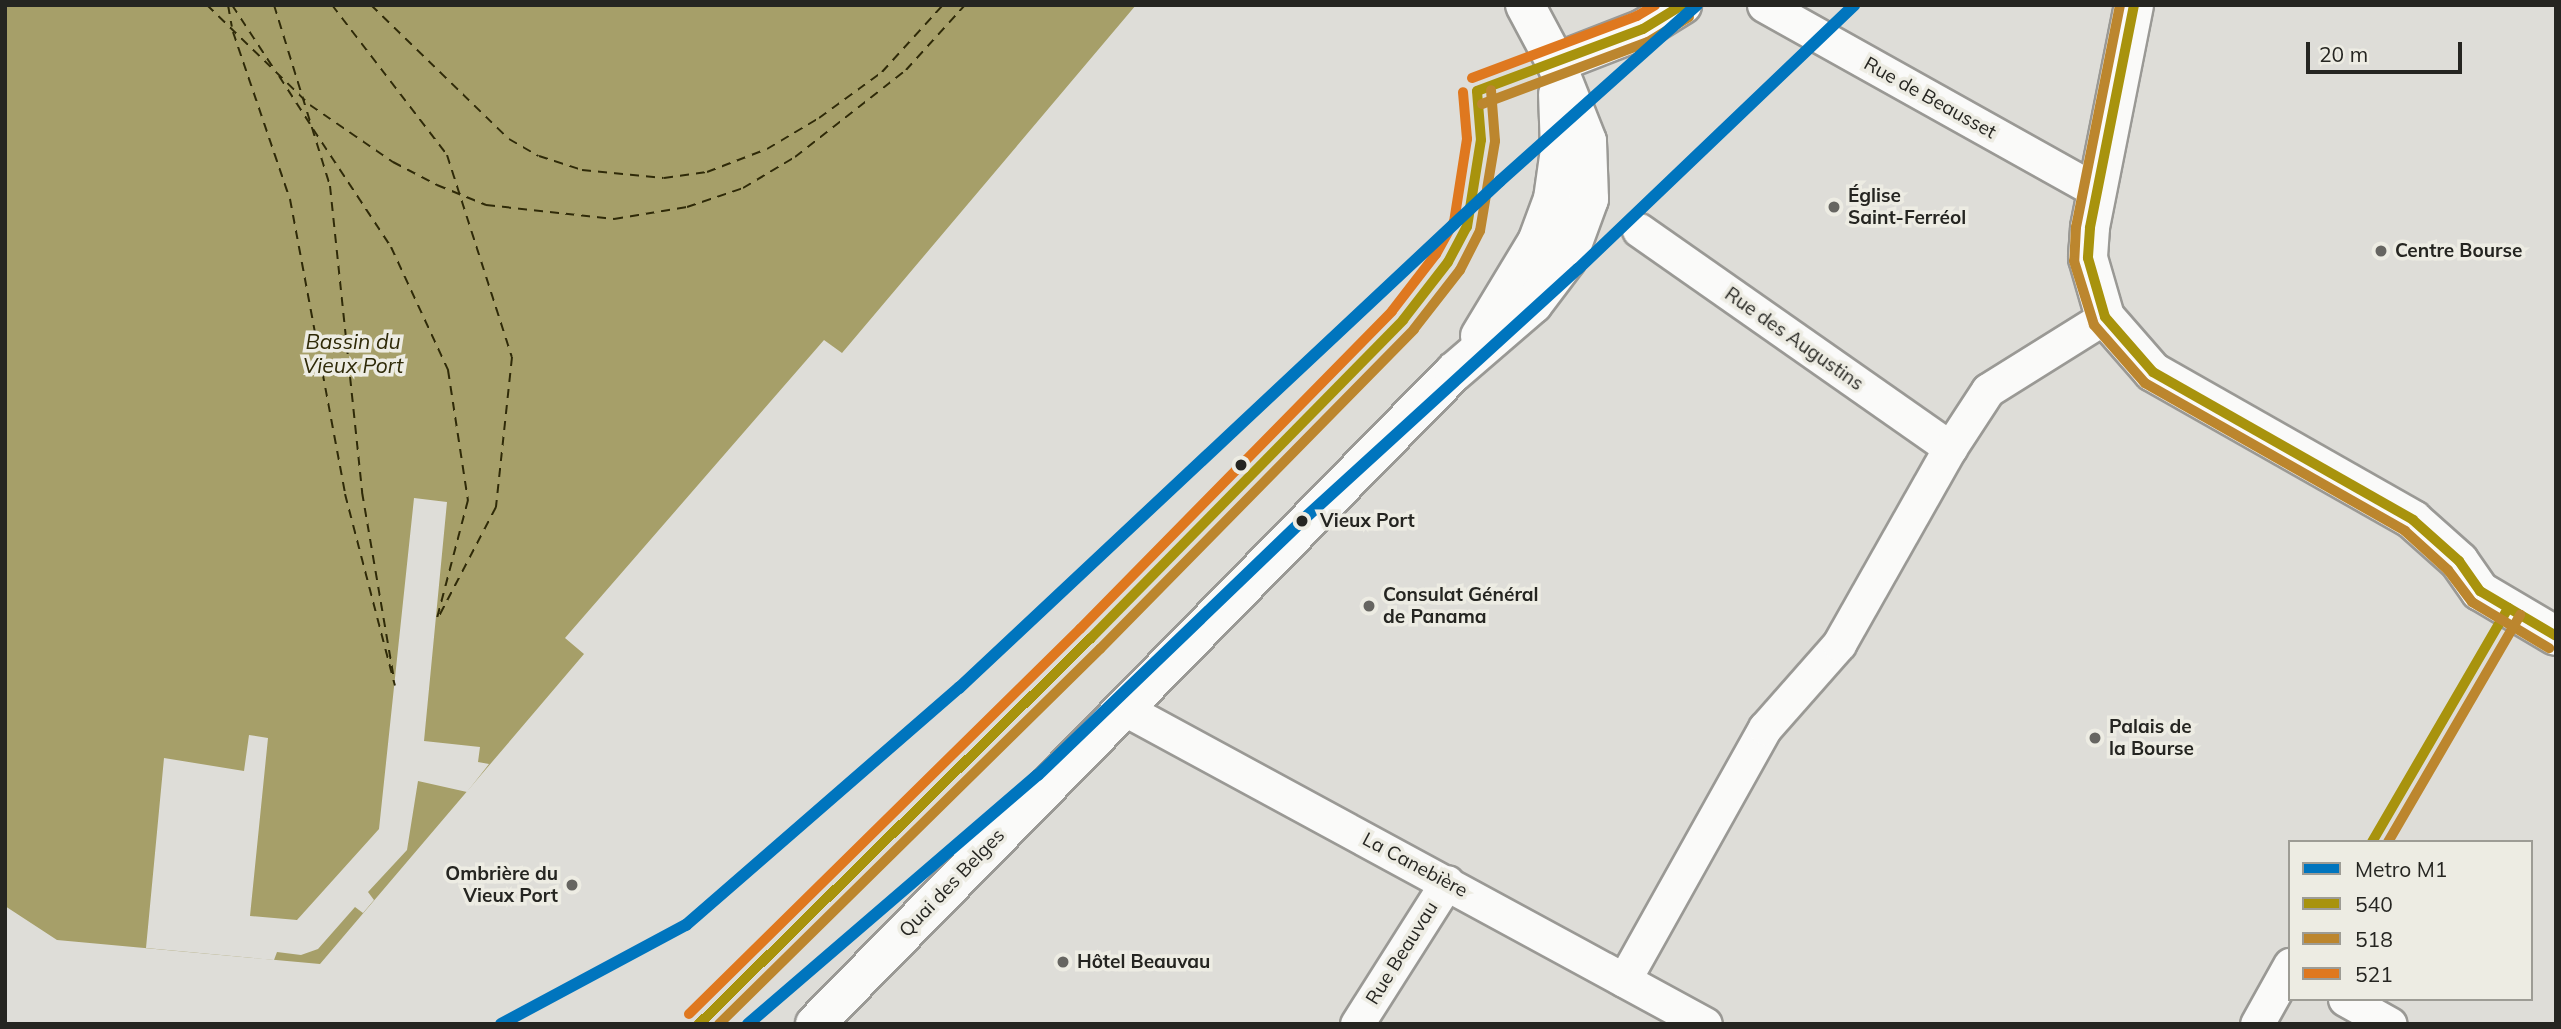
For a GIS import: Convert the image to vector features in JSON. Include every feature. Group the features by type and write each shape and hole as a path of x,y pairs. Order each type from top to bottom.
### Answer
{"main road":[{"path":"1525,5 1556,63 1643,29 1682,5"},
{"path":"2134,5 2095,190 2088,258 2101,306 2153,372 2413,520 2452,553 2480,591 2556,636"},
{"name":"Quai des Belges","path":"815,1024 1472,354 1536,242 1553,199 1560,150 1556,63"}],"street":[{"name":"Rue de Beausset","path":"1764,5 2095,190"},
{"name":"Rue des Augustins","path":"1639,230 1950,448"},
{"path":"1624,980 1765,728 1839,644 1950,448 1988,390 2101,306"},
{"name":"La Canebière","path":"1124,708 1705,1024"},
{"name":"Rue Beauvau","path":"1357,1024 1447,882"},
{"path":"2257,1024 2288,969"},
{"path":"2349,1001 2390,1024"}],"water":[{"name":"Bassin du Vieux Port","path":"5,5 1136,5 842,353 824,340 565,638 584,654 320,964 57,940 5,906"}],"pier":[{"path":"414,498 447,502 424,741 480,747 478,762 489,764 467,792 418,781 407,850 368,892 374,900 363,913 355,907 318,949 301,955 277,952 274,960 146,948 164,758 244,771 249,735 268,738 250,916 297,920 379,829"}],"ferry route":[{"path":"207,5 310,105 393,162 437,185 486,205 614,219 687,207 743,188 795,157 906,70 965,5"},
{"path":"228,5 232,27"},
{"path":"232,5 274,69"},
{"path":"274,5 330,186 362,492 393,674"},
{"path":"332,5 447,155 512,357 496,507 438,618"},
{"path":"371,5 509,139 539,156 582,170 664,178 707,172 767,149 819,118 882,72 943,5"},
{"path":"233,32 290,199 345,494 395,686"},
{"path":"279,76 310,124"},
{"path":"313,129 391,247 448,370 468,500 436,622"}],"metro line":[{"name":"M1","path":"501,1024 686,925 959,688 1500,181 1697,5"},
{"name":"M1","path":"748,1024 1038,775 1306,517 1578,269 1854,5"}],"transit line":[{"name":"521","path":"1472,78 1637,16 1655,5"},
{"name":"540","path":"1477,91 1643,29 1682,5"},
{"name":"518","path":"2120,5 2076,227 2074,261 2094,325 2145,383 2405,531 2448,570 2472,602 2549,648"},
{"name":"540","path":"2134,5 2090,228 2088,258 2105,317 2153,372 2413,520 2459,561 2480,591 2556,636"},
{"name":"518","path":"1482,104 1648,42 1689,17"},
{"name":"518","path":"719,1024 1100,649 1414,329 1460,270 1480,231 1495,141 1491,90"},
{"name":"540","path":"699,1024 1090,639 1403,320 1448,262 1467,227 1481,140 1477,91"},
{"name":"521","path":"689,1014 1080,629 1392,311 1436,254 1454,222 1467,139 1463,92"},
{"name":"540","path":"2373,840 2508,608"},
{"name":"518","path":"2389,840 2520,615"}],"place":[{"name":"Église Saint-Ferréol","path":"1834,207"},
{"name":"Centre Bourse","path":"2381,251"},
{"name":"Vieux Port","path":"1302,521"},
{"name":"Consulat Général de Panama","path":"1369,606"},
{"name":"Palais de la Bourse","path":"2095,738"},
{"name":"Ombrière du Vieux Port","path":"572,885"},
{"name":"Hôtel Beauvau","path":"1063,962"}]}
